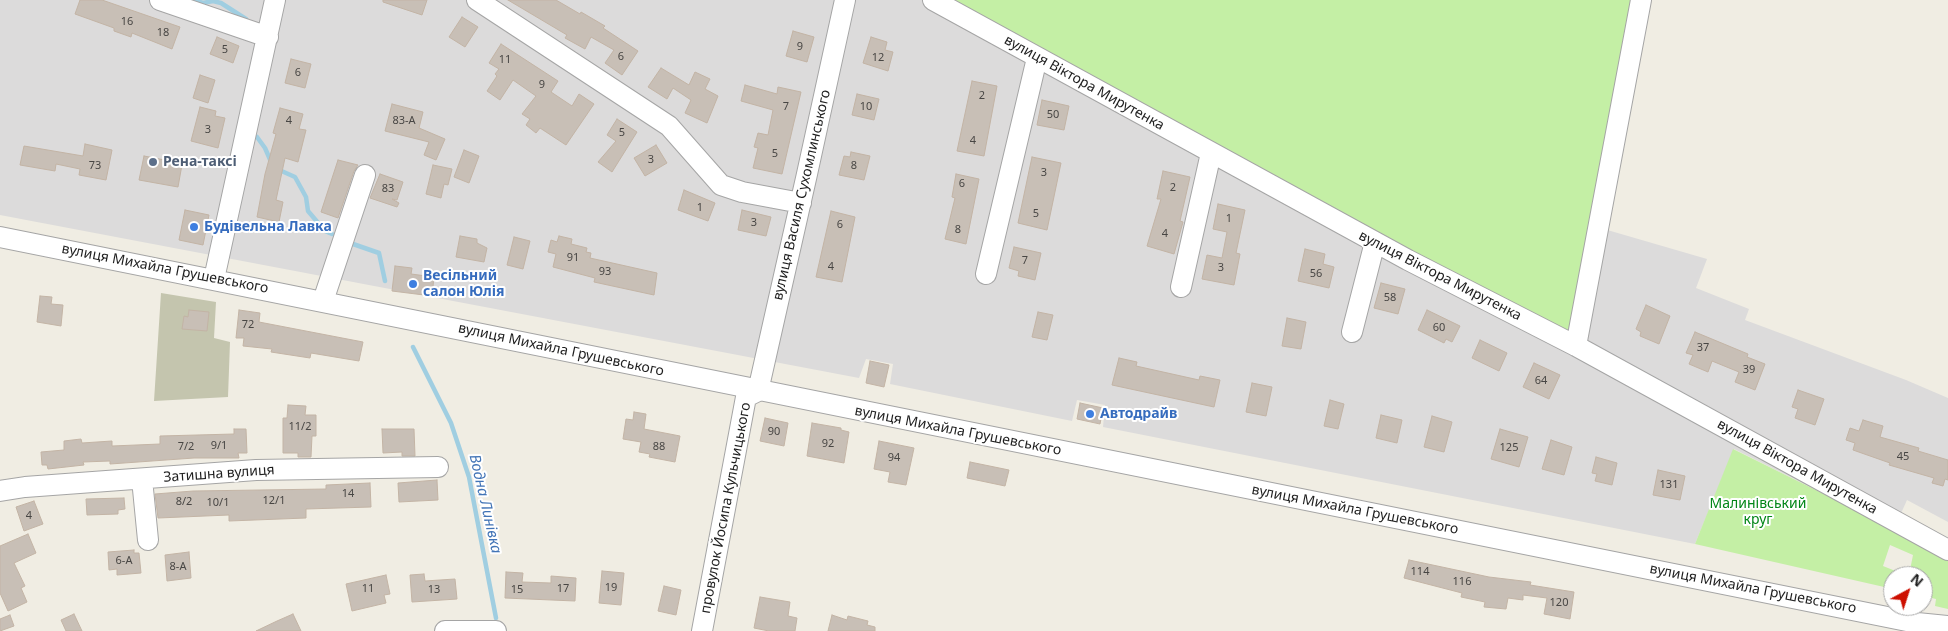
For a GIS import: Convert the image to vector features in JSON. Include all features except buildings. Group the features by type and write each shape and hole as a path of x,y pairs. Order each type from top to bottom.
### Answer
{"street":[{"path":"160,0 268,36"},
{"path":"214,279 276,0"},
{"path":"477,0 669,126 720,185 742,192 801,203"},
{"name":"вулиця Василя Сухомлинського","path":"758,391 845,0"},
{"name":"вулиця Віктора Мирутенка","path":"933,0 1375,242 1576,346 1946,550"},
{"path":"1576,346 1642,0"},
{"path":"986,274 1037,58"},
{"path":"1181,287 1211,153"},
{"path":"323,301 365,175"},
{"name":"вулиця Михайла Грушевського","path":"0,237 323,301 758,391 1937,625"},
{"path":"1352,332 1375,242"},
{"name":"провулок Йосипа Кульчицького","path":"702,631 746,397 758,391"},
{"name":"Затишна вулиця","path":"0,491 25,487 256,470 438,467"},
{"path":"142,479 148,540"},
{"path":"445,631 496,631"}],"shaded area":[{"path":"0,0 933,0 1597,227 1707,259 1696,288 1749,309 1745,320 1906,380 1948,398 1948,522 1907,500 1894,529 1734,449 1695,544 1103,427 1105,405 1077,400 1072,421 890,384 893,364 866,359 859,378 0,215"},
{"path":"161,293 216,302 214,338 230,342 228,397 154,401"}],"green space":[{"path":"933,0 1636,0 1574,342"},
{"name":"Малинівський круг","path":"1733,449 1943,553 1948,552 1948,609 1935,606 1936,599 1933,598 1933,566 1911,566 1913,555 1890,545 1883,566 1883,587 1695,544"}],"waterway":[{"path":"194,0 203,3 213,1 221,3 246,19"},
{"path":"257,137 265,148 272,164"},
{"path":"277,169 295,177 306,197 308,211 325,231 332,234"},
{"path":"353,244 379,253 385,281"},
{"name":"Водна Линівка","path":"413,347 451,423 469,477 496,618"}],"place":[{"name":"Рена-таксі","path":"153,162"},
{"name":"Будівельна Лавка","path":"194,227"},
{"name":"Весільний салон Юлія","path":"413,284"},
{"name":"Автодрайв","path":"1090,414"}]}
